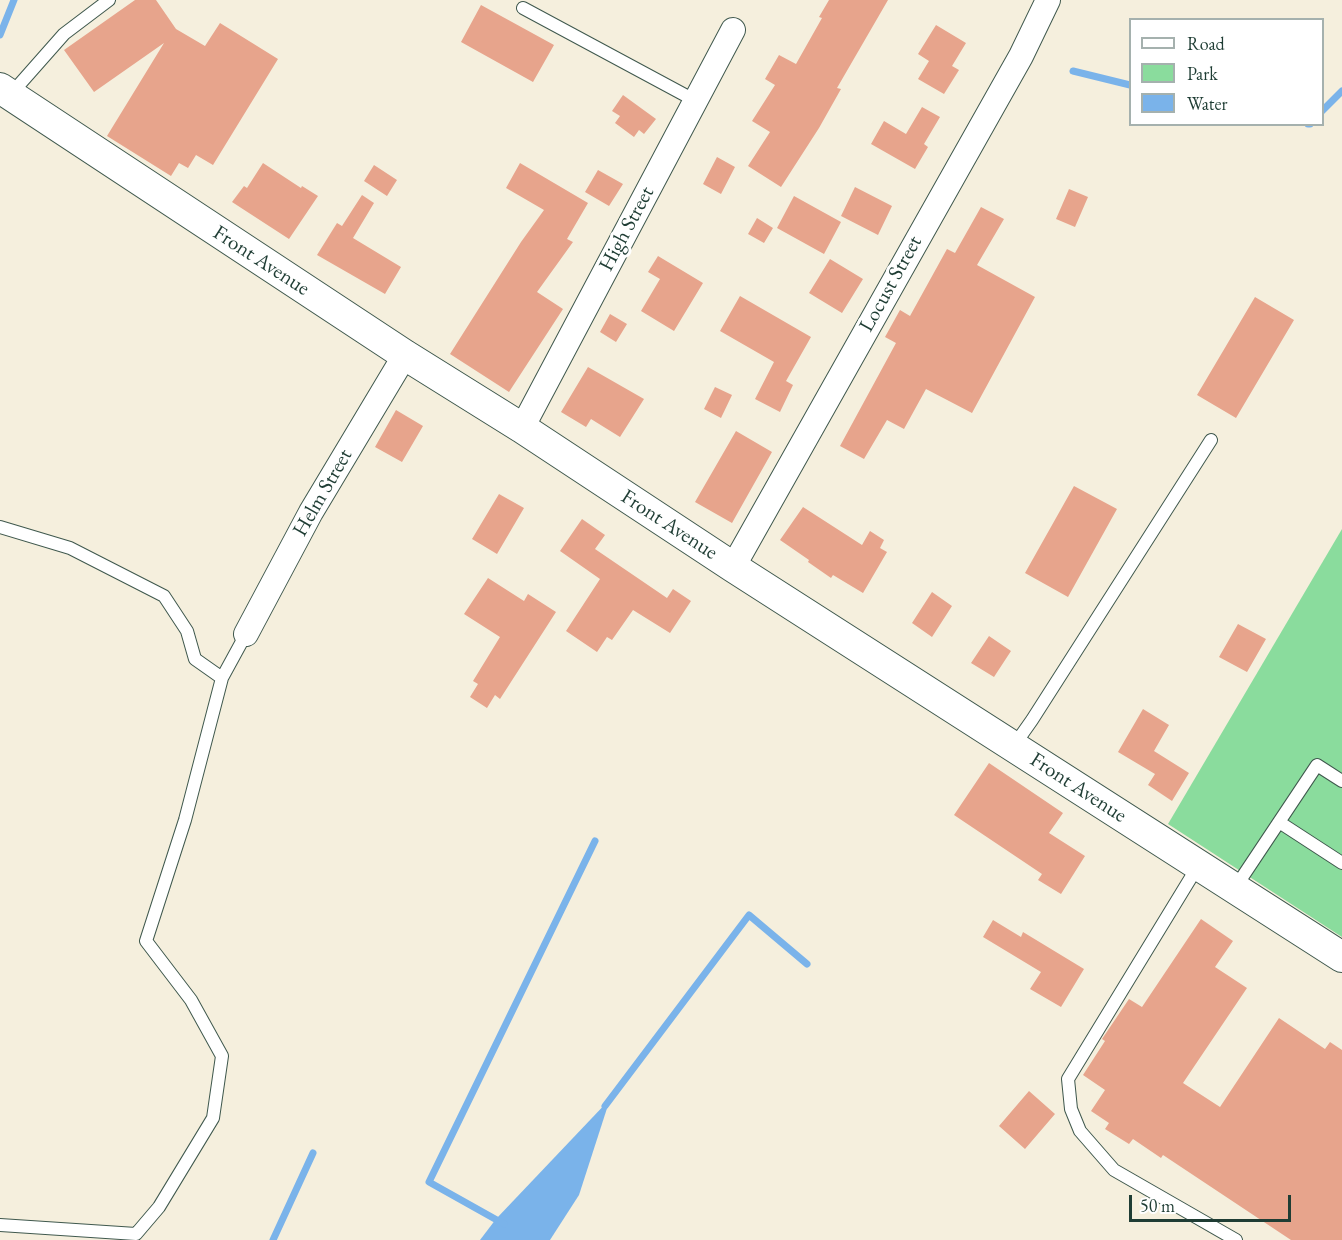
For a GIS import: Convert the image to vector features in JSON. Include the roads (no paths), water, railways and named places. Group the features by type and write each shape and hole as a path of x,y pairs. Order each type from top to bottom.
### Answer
{"street":[{"name":"Locust Street","path":"733,567 1020,56 1047,0"},
{"name":"High Street","path":"522,428 733,30"},
{"name":"Front Avenue","path":"5,91 405,355 522,428 733,567 1342,957"},
{"name":"Helm Street","path":"246,634 310,512 405,355"}],"lane":[{"path":"5,91 64,34 110,0"},
{"path":"523,8 696,101"},
{"path":"1013,747 1211,440"},
{"path":"0,527 70,548 164,596 188,631 195,659 222,678"},
{"path":"0,1225 136,1234 159,1208 213,1118 222,1056 192,1000 146,941 184,820 222,678 246,634"},
{"path":"1235,888 1317,765 1342,781"},
{"path":"1279,822 1342,863"},
{"path":"1199,865 1068,1080 1071,1109 1080,1131 1114,1170 1236,1240"}],"water":[{"path":"610,1099 579,1195 550,1240 480,1240 496,1219"}],"waterway":[{"path":"0,35 14,0"},
{"path":"1073,71 1129,85"},
{"path":"1324,109 1342,91"},
{"path":"504,1224 429,1182 595,841"},
{"path":"605,1106 749,915 807,964"},
{"path":"273,1240 313,1153"}]}
